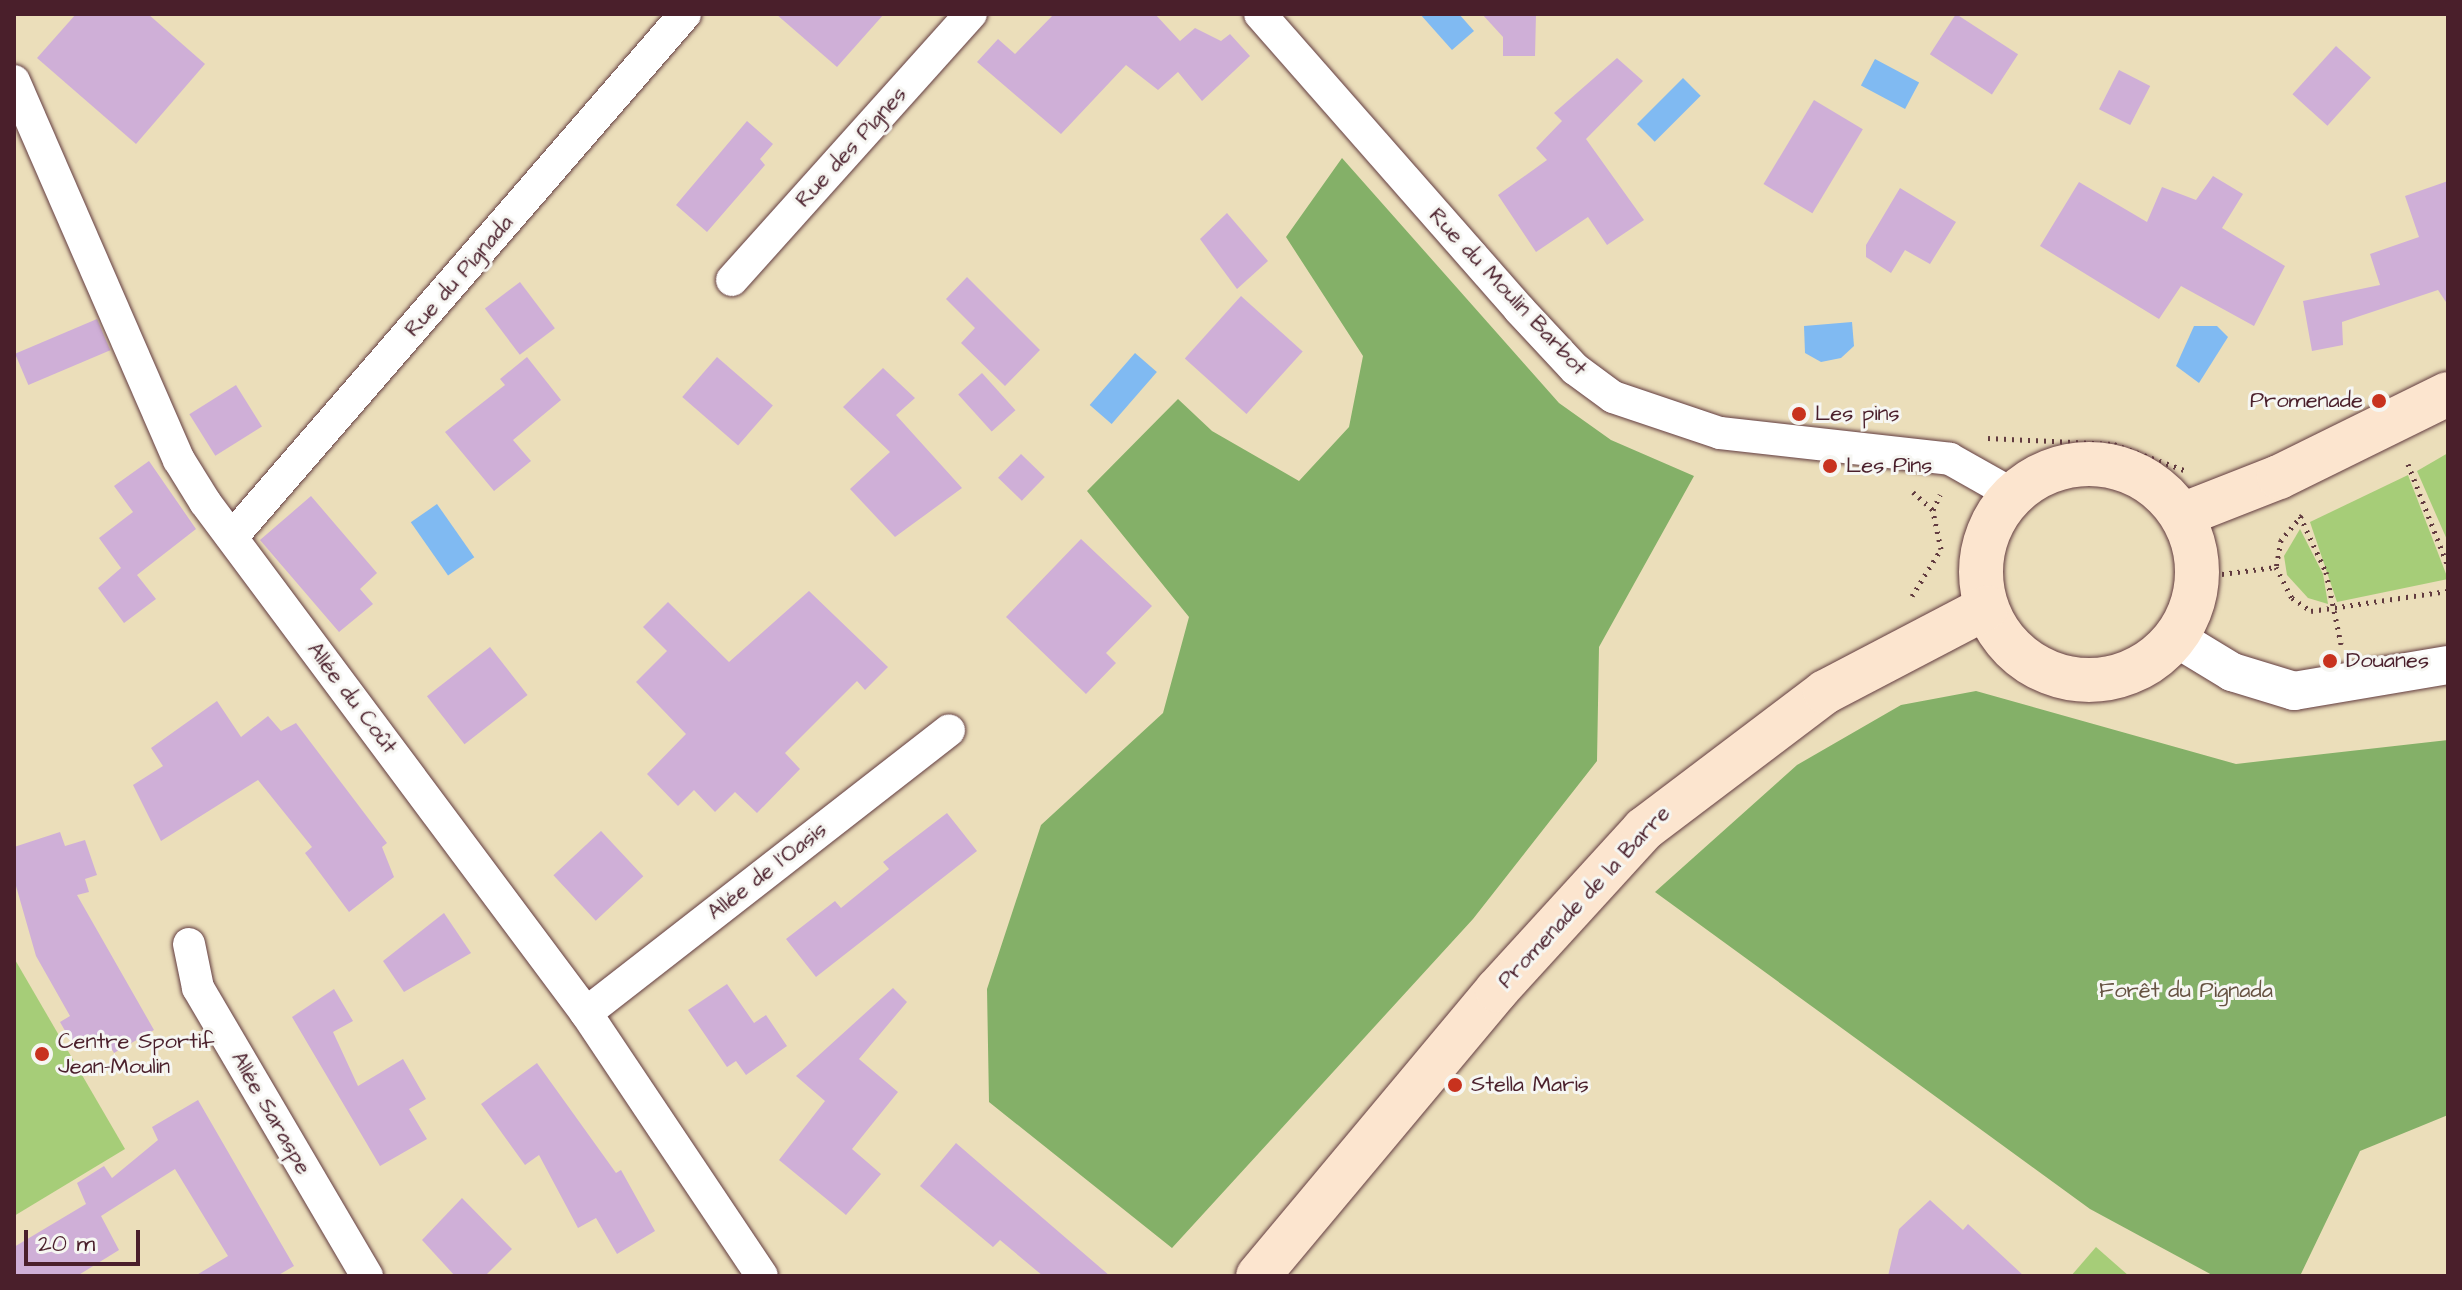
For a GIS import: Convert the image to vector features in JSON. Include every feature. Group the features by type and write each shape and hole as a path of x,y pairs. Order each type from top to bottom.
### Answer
{"main road":[{"path":"2182,515 2279,477 2448,394"},
{"path":"2102,463 2133,472 2182,515 2198,577 2176,638 2122,676 2067,678 2026,661 1986,608 1982,547 2012,494 2049,471 2102,463"},
{"name":"Promenade de la Barre","path":"1258,1276 1497,990 1644,829 1689,787 1825,692 1986,608"}],"street":[{"name":"Rue du Pignada","path":"232,537 685,14"},
{"name":"Rue des Pignes","path":"732,280 971,14"},
{"name":"Rue du Moulin Barbot","path":"1260,14 1519,309 1575,369 1613,397 1720,433 1950,459 2012,494"},
{"name":"Allée du Coût","path":"14,81 179,460 232,537 586,1013 762,1276"},
{"path":"2176,638 2232,672 2294,691 2448,665"},
{"name":"Allée de l'Oasis","path":"586,1013 949,730"},
{"name":"Allée Saraspe","path":"189,944 198,988 367,1276"}],"path":[{"path":"1984,443 2114,444 2195,472"},
{"path":"2408,464 2448,566"},
{"path":"2343,651 2334,612 2326,572 2300,516 2281,540 2276,567 2292,598 2311,611 2334,612 2448,591"},
{"path":"2198,577 2276,567"}],"green space":[{"path":"1342,158 1559,403 1611,440 1694,476 1599,647 1597,761 1473,919 1172,1248 989,1102 987,989 1041,825 1163,713 1189,617 1087,491 1178,399 1212,431 1299,481 1349,427 1363,356 1286,237"},
{"path":"2448,453 2448,542 2417,471"},
{"path":"2408,475 2448,579 2337,602 2310,522"},
{"path":"2300,529 2323,574 2328,604 2308,598 2287,575 2284,556"},
{"name":"Forêt du Pignada","path":"1976,691 2236,764 2448,740 2448,1115 2360,1151 2300,1276 2214,1276 2090,1209 1655,892 1797,765 1901,705"},
{"name":"Centre Sportif Jean-Moulin","path":"14,958 125,1149 14,1216"},
{"path":"2096,1247 2129,1276 2071,1276"}],"water":[{"path":"1420,14 1459,14 1474,31 1452,50"},
{"path":"1875,59 1919,82 1905,109 1861,85"},
{"path":"1683,78 1701,96 1655,142 1637,124"},
{"path":"1852,322 1854,346 1841,358 1821,362 1805,353 1804,326"},
{"path":"2194,326 2217,326 2228,337 2199,383 2176,366"},
{"path":"1135,353 1157,372 1112,424 1090,405"},
{"path":"437,504 474,557 448,576 411,522"}],"building":[{"path":"76,14 148,14 205,64 136,144 37,58"},
{"path":"776,14 884,14 837,67"},
{"path":"1054,14 1155,14 1180,41 1195,28 1221,41 1230,34 1250,56 1202,101 1178,72 1158,90 1126,65 1061,134 977,62 998,39 1015,54"},
{"path":"1482,14 1536,14 1535,56 1503,56 1503,37"},
{"path":"1956,14 2018,54 1992,95 1930,54"},
{"path":"2336,46 2371,77 2327,126 2293,94"},
{"path":"1617,58 1643,81 1586,139 1644,220 1607,245 1588,217 1536,252 1498,195 1547,160 1536,148 1562,121 1554,113"},
{"path":"2119,70 2150,86 2130,125 2099,109"},
{"path":"1814,100 1863,129 1812,213 1764,184"},
{"path":"747,121 773,144 760,159 765,165 707,232 676,205"},
{"path":"2213,176 2243,194 2222,228 2285,266 2254,326 2181,286 2159,319 2040,246 2079,182 2147,222 2162,187 2196,200"},
{"path":"2448,181 2448,305 2438,290 2342,322 2343,345 2312,351 2303,301 2380,285 2370,254 2419,237 2405,196"},
{"path":"1900,188 1956,222 1930,264 1905,250 1891,273 1866,257 1866,245"},
{"path":"1227,213 1268,261 1237,289 1200,239"},
{"path":"967,277 1040,350 1005,386 961,343 975,328 946,299"},
{"path":"520,282 555,328 520,355 485,308"},
{"path":"1241,296 1303,352 1246,414 1185,358"},
{"path":"97,319 110,350 28,385 15,354"},
{"path":"527,357 561,400 513,440 531,461 494,491 445,432 505,385 500,379"},
{"path":"717,357 773,406 738,446 682,397"},
{"path":"883,368 915,398 896,415 962,488 895,537 850,489 890,452 843,407"},
{"path":"982,373 1015,410 992,432 958,394"},
{"path":"236,385 262,427 215,456 189,414"},
{"path":"1021,454 1045,477 1022,501 998,478"},
{"path":"149,461 196,529 137,575 156,599 124,623 98,588 121,568 99,538 133,512 114,486"},
{"path":"311,496 377,573 360,589 373,604 339,632 260,540"},
{"path":"1081,539 1152,606 1106,653 1116,663 1086,694 1006,617"},
{"path":"809,591 888,667 865,690 857,681 785,753 800,769 757,813 735,792 715,812 694,790 678,806 647,774 686,734 636,682 667,651 643,627 668,602 729,662"},
{"path":"490,647 528,695 465,744 427,696"},
{"path":"217,701 241,737 268,716 281,731 296,723 387,843 382,847 394,877 349,912 305,853 312,847 258,780 161,841 133,785 163,766 151,748"},
{"path":"947,813 977,851 816,977 786,939 835,901 841,908 889,869 883,862"},
{"path":"601,831 643,876 596,921 553,875"},
{"path":"60,832 65,846 85,840 97,875 85,879 89,892 77,895 154,1030 114,1053 103,1034 76,1050 60,1022 70,1016 36,956 14,879 14,847"},
{"path":"444,913 471,953 404,992 383,961"},
{"path":"727,984 754,1023 766,1015 787,1046 746,1075 736,1061 727,1067 688,1010"},
{"path":"893,988 907,1002 859,1059 898,1092 852,1149 881,1174 846,1215 779,1160 825,1101 796,1076"},
{"path":"334,989 353,1021 333,1032 358,1086 403,1059 426,1099 409,1109 427,1139 380,1166 292,1017"},
{"path":"537,1063 616,1173 621,1170 655,1231 617,1254 596,1218 578,1228 539,1155 525,1165 481,1104"},
{"path":"198,1100 294,1266 277,1276 195,1276 228,1256 175,1169 101,1216 119,1250 77,1276 14,1276 14,1247 86,1204 77,1183 104,1166 112,1178 158,1140 152,1127"},
{"path":"956,1143 1110,1276 1043,1276 1000,1240 993,1247 920,1186"},
{"path":"462,1198 512,1249 485,1276 455,1276 422,1240"},
{"path":"1930,1200 1963,1230 1968,1224 2024,1276 1888,1276 1899,1229"}],"place":[{"name":"Promenade","path":"2379,401"},
{"name":"Les pins","path":"1799,414"},
{"name":"Les Pins","path":"1830,466"},
{"name":"Douanes","path":"2330,661"},
{"name":"Centre Sportif Jean-Moulin","path":"42,1054"},
{"name":"Stella Maris","path":"1455,1085"}]}
